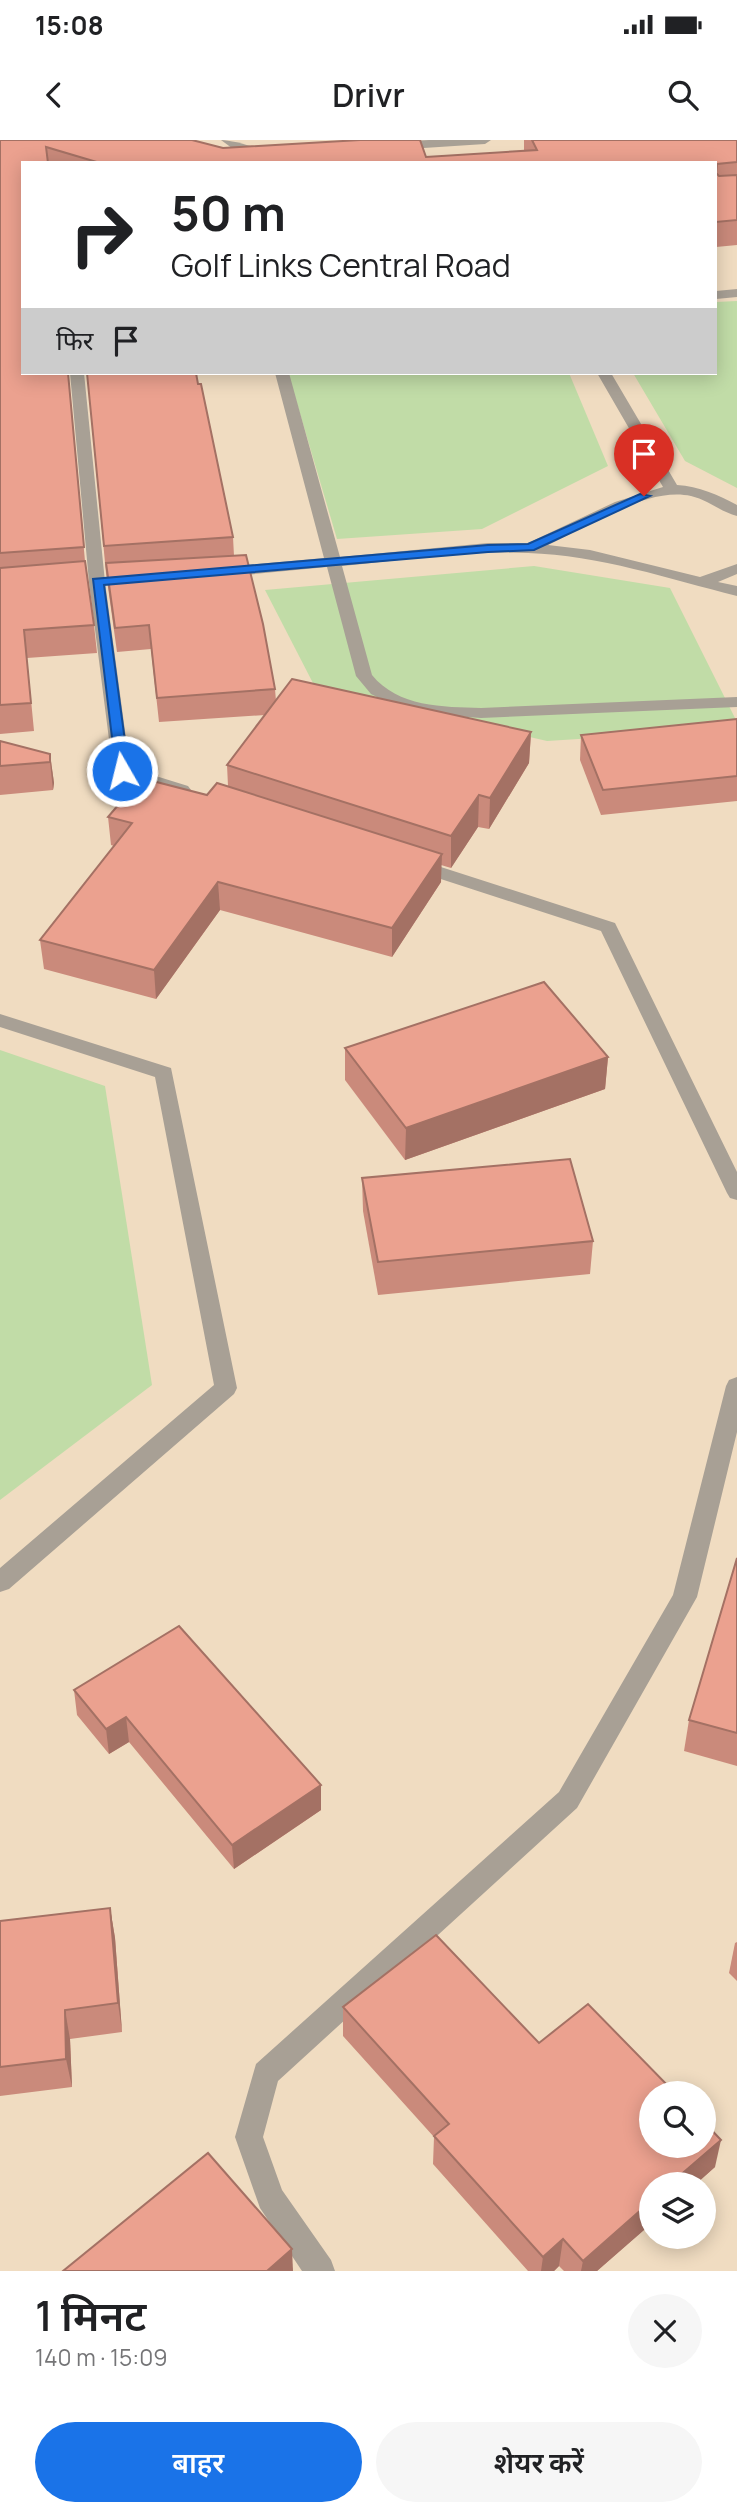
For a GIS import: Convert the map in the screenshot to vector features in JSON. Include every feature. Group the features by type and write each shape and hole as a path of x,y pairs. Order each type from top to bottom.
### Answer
{"street":[{"path":"227,140 244,152 276,154"},
{"path":"375,148 483,143"},
{"path":"717,295 737,293"},
{"path":"77,375 97,582 122,771 201,797"},
{"path":"283,375 364,676 379,692 403,702 445,712 481,713 737,702"},
{"path":"605,375 672,490"},
{"path":"530,548 644,496 672,490 705,495 737,511"},
{"path":"208,573 488,548 530,548 590,555 737,591"},
{"path":"702,582 737,569"},
{"path":"398,860 608,927 737,1193"},
{"path":"0,1020 164,1073 226,1388 0,1582"},
{"path":"320,2271 270,2198 249,2137 266,2073 568,1800 685,1597 737,1386"}],"green space":[{"path":"737,301 737,488 685,461 634,375 717,375 717,302"},
{"path":"289,375 570,375 608,466 482,529 337,539"},
{"path":"534,566 670,588 737,722 737,729 547,741 315,687 265,590"},
{"path":"0,1050 105,1086 152,1385 0,1500"}],"building":[{"path":"0,140 192,140 223,148 360,140 420,140 426,157 537,150 532,140 737,140 737,162 717,164 717,161 93,161 46,147 48,161 21,161 21,375 68,375 84,547 0,553"},
{"path":"717,174 737,175 737,220 717,222"},
{"path":"87,375 196,375 198,384 201,384 233,537 104,546"},
{"path":"246,555 275,689 157,698 149,625 115,628 106,563"},
{"path":"85,561 94,625 24,630 31,703 0,705 0,568"},
{"path":"292,679 531,732 490,798 479,795 451,836 227,765"},
{"path":"737,719 737,776 603,790 581,735"},
{"path":"0,741 50,754 50,762 0,766"},
{"path":"141,778 207,795 217,783 442,854 392,928 218,882 154,970 40,940 132,823 108,817"},
{"path":"544,982 608,1057 406,1128 345,1048"},
{"path":"570,1159 593,1241 378,1262 362,1178"},
{"path":"737,1558 737,1733 689,1720"},
{"path":"179,1626 321,1785 232,1845 126,1717 106,1729 74,1690"},
{"path":"110,1908 118,2003 65,2010 66,2059 0,2067 0,1921"},
{"path":"436,1935 539,2043 588,2004 663,2081 639,2081 639,2158 700,2158 684,2172 639,2172 639,2212 583,2261 563,2239 543,2257 434,2136 449,2124 343,2007"},
{"path":"208,2153 292,2249 267,2271 63,2271"}],"route":[{"path":"122,771 97,582 332,564 488,548 530,548 644,496"}]}
